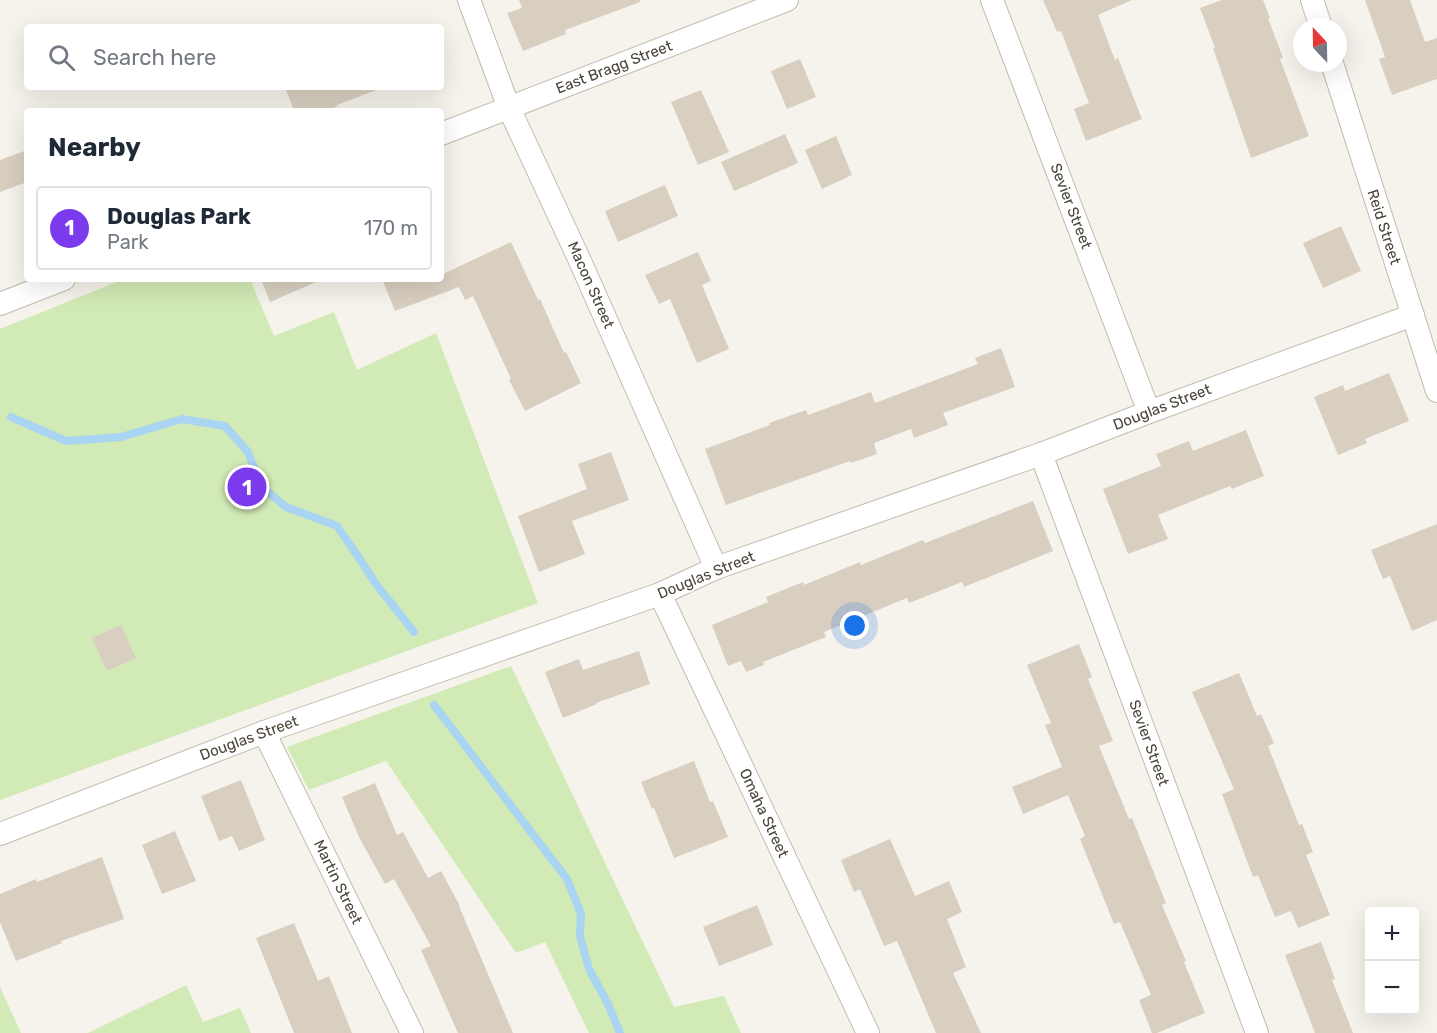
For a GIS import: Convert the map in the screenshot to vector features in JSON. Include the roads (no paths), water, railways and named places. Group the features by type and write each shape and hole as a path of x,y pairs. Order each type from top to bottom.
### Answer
{"street":[{"name":"Macon Street","path":"469,0 509,108 580,261 716,568"},
{"name":"East Bragg Street","path":"444,133 787,0"},
{"name":"Sevier Street","path":"992,0 1149,412"},
{"path":"1312,0 1318,18"},
{"name":"Reid Street","path":"1335,72 1437,391"},
{"path":"0,304 56,282"},
{"name":"Douglas Street","path":"0,834 264,732 660,594 716,568 1041,454 1413,315"},
{"name":"Sevier Street","path":"1041,454 1257,1033"},
{"name":"Omaha Street","path":"660,594 868,1033"},
{"name":"Martin Street","path":"264,732 412,1033"}],"waterway":[{"path":"11,417 66,441 121,437 182,419 225,426 248,452 262,487 286,507 337,526 376,584 414,632"},
{"path":"434,705 567,879 581,914 580,936 589,969 608,1004 620,1033"}],"place":[{"name":"Douglas Park","path":"247,487"}]}
